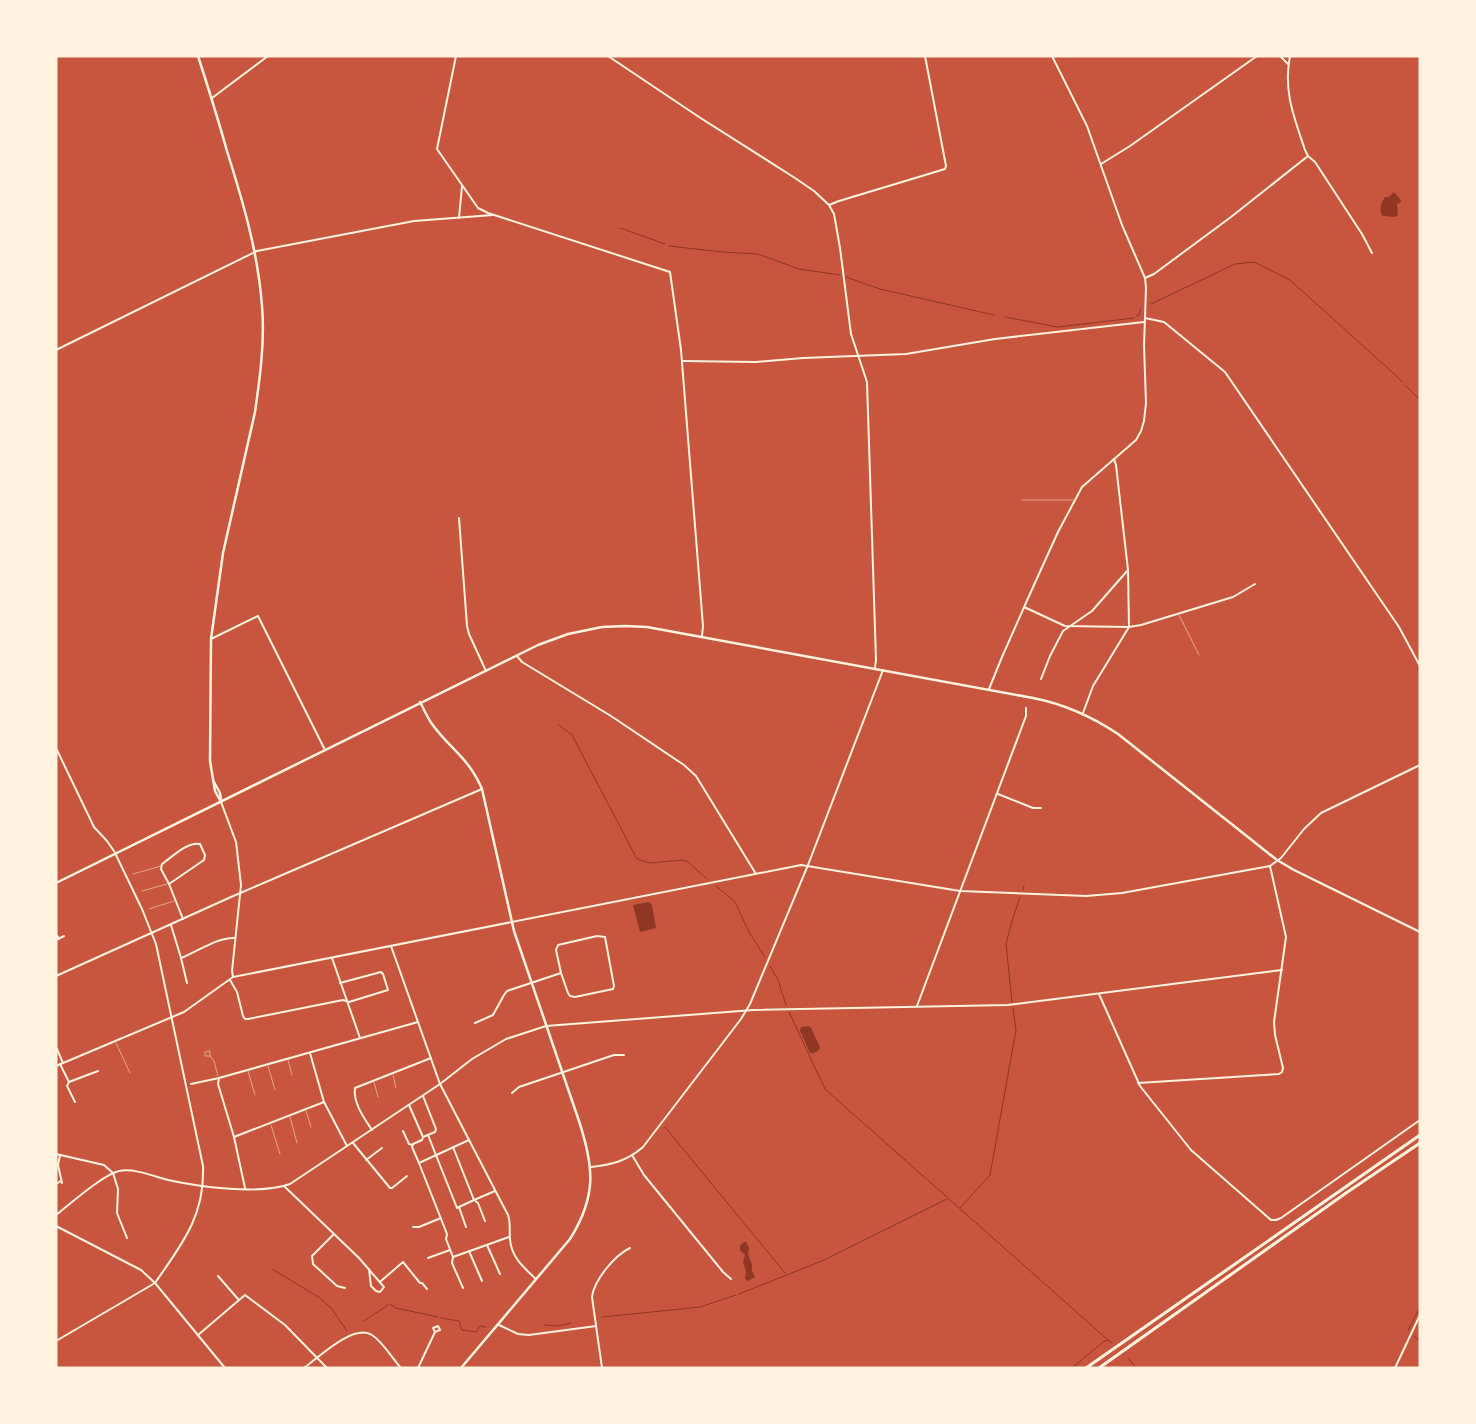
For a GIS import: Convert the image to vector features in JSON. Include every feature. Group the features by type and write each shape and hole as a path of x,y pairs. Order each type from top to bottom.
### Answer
{"highway":[{"path":"1086,1368 1420,1135"},
{"path":"1099,1368 1420,1143"}],"main road":[{"path":"198,56 241,193 255,252 262,308 259,383 255,412 223,553 211,639 210,762 213,780 220,793 221,802"},
{"path":"56,884 538,645 568,634 602,627 624,626 647,627 702,636 989,689 1047,701 1083,713 1118,734 1277,860 1420,932"},
{"path":"420,702 430,722 468,764 482,789 512,922 586,1143 591,1167 589,1194 579,1223 570,1239 461,1368"}],"street":[{"path":"212,99 268,56"},
{"path":"456,56 436,145 438,152 478,208 494,215 670,272 682,361 703,626 702,636"},
{"path":"608,56 699,118 814,191 829,205 834,214 850,334 866,382 876,650 875,668"},
{"path":"829,205 945,169 946,166 925,56"},
{"path":"989,689 1024,606 1074,500 1082,487 1136,440 1144,421 1146,403 1145,278 1122,225 1087,126 1052,56"},
{"path":"1101,164 1211,90 1257,56"},
{"path":"1280,56 1288,64"},
{"path":"1290,56 1287,81 1288,94 1308,156 1315,162 1362,234 1372,253"},
{"path":"1145,278 1154,274 1231,217 1308,156"},
{"path":"459,218 462,186"},
{"path":"56,350 255,252 414,221 494,215"},
{"path":"1145,318 1164,322 1225,372 1400,627 1420,666"},
{"path":"682,361 756,362 906,354 995,339 1144,322"},
{"path":"1083,713 1093,686 1129,627 1128,570 1114,459"},
{"path":"459,518 467,626 486,671"},
{"path":"1041,678 1063,631 1092,611 1128,570"},
{"path":"1024,606 1066,626 1129,627 1233,597 1255,584"},
{"path":"211,639 258,616 325,750"},
{"path":"516,656 522,662 611,716 684,765 696,776 756,874"},
{"path":"591,1167 617,1163 632,1155 648,1140 746,1011 808,865 883,670"},
{"path":"917,1006 998,794 1026,716 1026,708"},
{"path":"56,748 94,827 116,854 152,932 202,1155 203,1187 193,1223 155,1284 56,1341"},
{"path":"56,1066 184,1012 233,977 808,865 960,891 1086,896 1122,893 1270,866 1321,813 1420,765"},
{"path":"56,976 152,932 482,789"},
{"path":"998,794 1033,808 1041,808"},
{"path":"221,802 236,842 241,893 235,938 233,977"},
{"path":"168,884 204,860 205,855 201,845 197,843 188,846 161,866 161,869 184,919"},
{"path":"1138,1082 1279,1074 1282,1072 1283,1068 1275,1035 1274,1022 1286,937 1270,866"},
{"path":"171,925 187,984"},
{"path":"56,934 57,939 64,936"},
{"path":"601,936 605,937 614,986 613,990 575,997 570,996 561,973 556,950 558,945 601,936"},
{"path":"181,958 223,940 235,938"},
{"path":"392,946 440,1084 510,1219 509,1237 512,1249 519,1263 536,1279"},
{"path":"332,958 360,1038"},
{"path":"56,1215 113,1173 126,1171 203,1187 245,1188 284,1186 296,1181 423,1096 468,1061 500,1042 546,1026 746,1011 1008,1005 1282,970"},
{"path":"230,980 237,992 243,1016 248,1020 346,1001 349,1002 387,991 388,988 383,974 379,972 340,983"},
{"path":"475,1022 493,1015 507,991 561,973"},
{"path":"1099,994 1138,1082 1192,1150 1274,1220 1281,1218 1420,1120"},
{"path":"191,1084 219,1078 418,1022"},
{"path":"56,1047 69,1082 67,1086 74,1102"},
{"path":"310,1052 324,1102 347,1146"},
{"path":"512,1093 519,1087 563,1072 614,1055 624,1055"},
{"path":"372,1130 361,1112 354,1092 357,1086 431,1058"},
{"path":"69,1082 98,1071"},
{"path":"219,1078 218,1084 234,1137 245,1188"},
{"path":"413,1146 422,1140 423,1137 435,1132 436,1129 423,1096"},
{"path":"234,1137 324,1102"},
{"path":"409,1104 423,1137"},
{"path":"403,1131 408,1144 413,1146 441,1218 447,1234 446,1239 454,1257 452,1262 464,1288"},
{"path":"428,1135 466,1227"},
{"path":"419,1162 470,1140"},
{"path":"353,1143 390,1188 407,1176"},
{"path":"452,1147 485,1221"},
{"path":"366,1160 382,1148"},
{"path":"56,1184 62,1182 58,1155 104,1165 113,1173 118,1189 117,1213 127,1238"},
{"path":"632,1155 652,1185 723,1272 731,1279"},
{"path":"284,1186 334,1234 369,1269 381,1281 384,1289 380,1292 376,1292 371,1286 369,1269"},
{"path":"459,1207 496,1191"},
{"path":"413,1227 419,1227 441,1218"},
{"path":"56,1226 141,1270 155,1284 225,1368"},
{"path":"334,1234 312,1256 313,1264 337,1286 345,1288"},
{"path":"454,1257 509,1237"},
{"path":"488,1245 500,1274"},
{"path":"602,1368 592,1297 594,1287 598,1279 619,1256 630,1248"},
{"path":"428,1258 450,1250"},
{"path":"469,1251 482,1281"},
{"path":"381,1281 403,1262 427,1289"},
{"path":"218,1276 238,1299"},
{"path":"198,1335 238,1299 246,1296 285,1325 326,1368"},
{"path":"1395,1368 1420,1315"},
{"path":"498,1324 508,1330 526,1335 596,1326"},
{"path":"304,1368 348,1336 359,1332 365,1332 374,1336 401,1368"},
{"path":"418,1368 435,1332"}],"lane":[{"path":"1022,500 1074,500"},
{"path":"1178,613 1199,655"},
{"path":"134,874 161,866"},
{"path":"142,891 168,884"},
{"path":"148,909 176,900"},
{"path":"115,1041 130,1073"},
{"path":"210,1056 214,1061 219,1078"},
{"path":"288,1058 292,1075"},
{"path":"268,1064 274,1090"},
{"path":"248,1070 254,1095"},
{"path":"392,1073 396,1088"},
{"path":"374,1080 378,1097"},
{"path":"306,1109 311,1127"},
{"path":"289,1116 297,1143"},
{"path":"271,1123 280,1154"}],"shaded area":[{"path":"1394,192 1401,200 1397,204 1398,215 1395,217 1383,216 1380,209 1382,202 1385,197 1389,197"},
{"path":"649,902 652,905 656,928 640,932 633,905"},
{"path":"809,1026 820,1047 813,1053 810,1053 800,1031 801,1027"},
{"path":"744,1242 749,1247 748,1254 755,1277 748,1281 745,1279 746,1271 743,1262 745,1255 740,1250 740,1246"}],"waterway":[{"path":"620,228 665,244"},
{"path":"669,246 758,254 799,269 840,275"},
{"path":"1151,304 1235,264 1254,262 1290,280 1403,382"},
{"path":"846,277 880,289 994,315"},
{"path":"1136,316 1139,315 1141,308"},
{"path":"1005,317 1058,327 1134,318"},
{"path":"1405,385 1420,400"},
{"path":"559,725 572,735 637,859 650,863 687,861 707,879"},
{"path":"716,886 735,902 749,932 765,957"},
{"path":"1023,890 1024,886"},
{"path":"1012,1002 1006,944 1020,897"},
{"path":"770,966 778,980 786,1005"},
{"path":"960,1208 990,1175 1016,1030 1013,1008"},
{"path":"789,1012 825,1089 1108,1340"},
{"path":"665,1127 785,1273"},
{"path":"739,1294 822,1261 947,1199"},
{"path":"272,1269 320,1298 331,1308 347,1331"},
{"path":"602,1317 700,1307 736,1295"},
{"path":"390,1304 396,1308 438,1317"},
{"path":"364,1321 388,1305"},
{"path":"1408,1331 1420,1307"},
{"path":"441,1318 459,1321 462,1330 476,1332 480,1326 486,1327"},
{"path":"544,1325 557,1326 571,1323"},
{"path":"1414,1336 1420,1341"},
{"path":"1072,1368 1103,1342 1108,1340 1112,1343"},
{"path":"1129,1359 1136,1368"}]}
